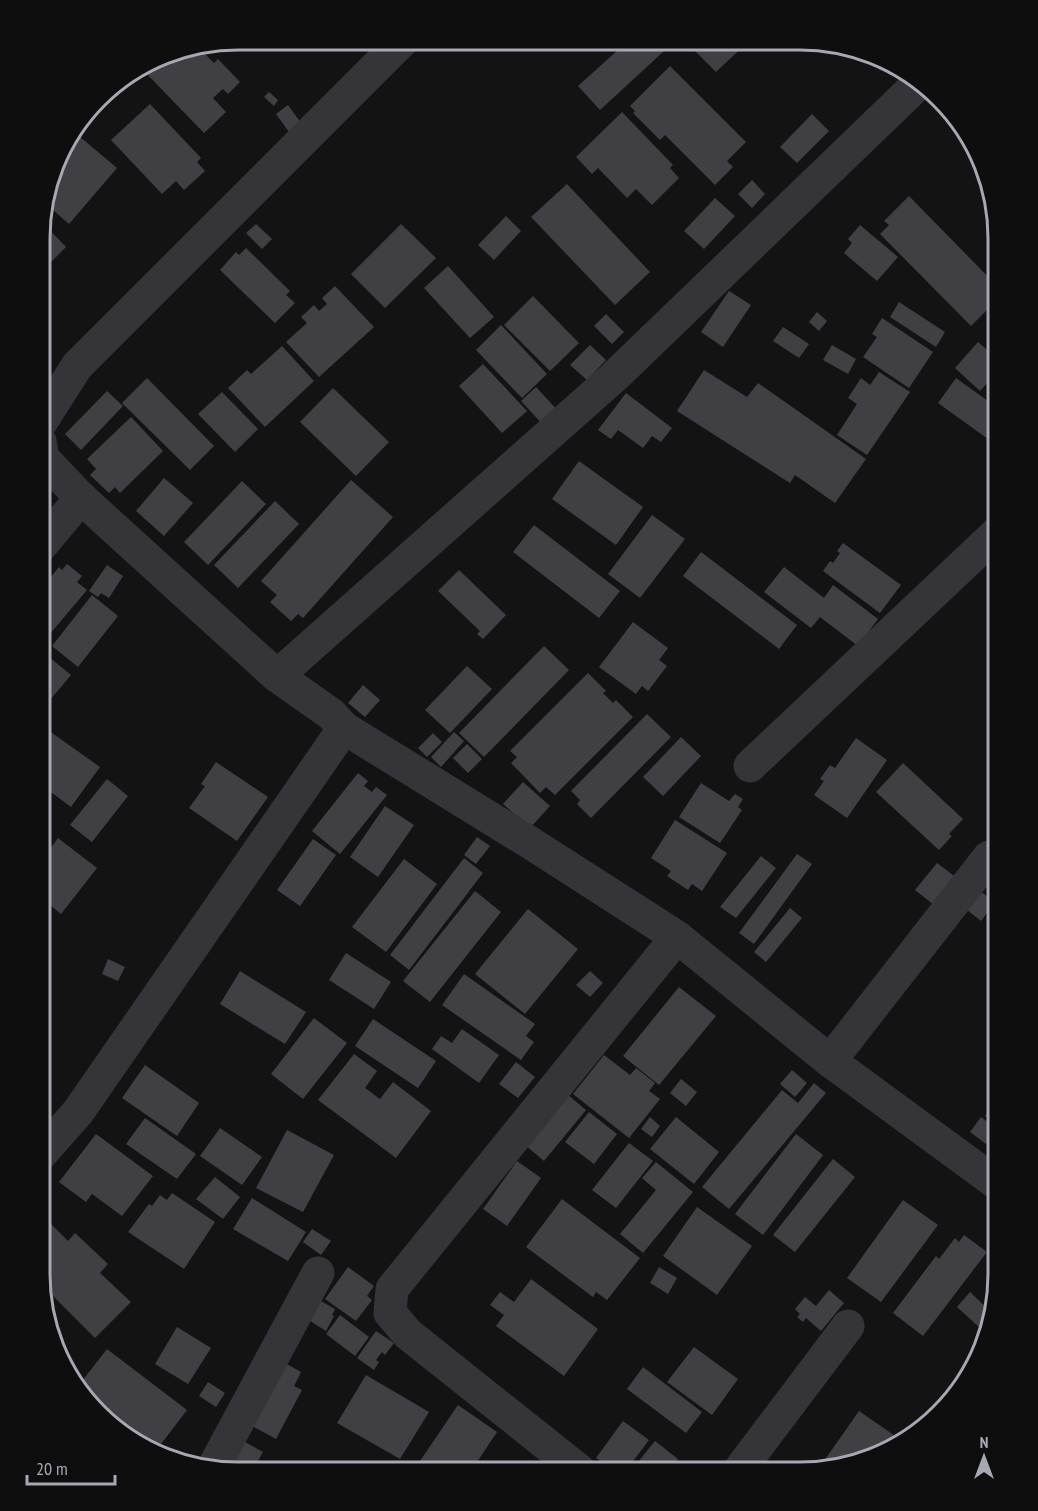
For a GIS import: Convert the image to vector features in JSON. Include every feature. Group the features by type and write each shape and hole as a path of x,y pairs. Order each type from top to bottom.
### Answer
{"street":[{"path":"49,410 77,366 393,50"},
{"path":"278,676 615,376 914,87"},
{"path":"49,464 81,498 278,676 331,714 344,728 529,842 678,938 830,1061 988,1177"},
{"path":"49,537 81,498"},
{"path":"750,766 988,541"},
{"path":"49,1145 78,1112 344,728"},
{"path":"830,1061 988,858"},
{"path":"569,1462 408,1334 390,1313 392,1289 678,938"},
{"path":"217,1460 318,1273"},
{"path":"746,1462 848,1326"}],"building":[{"path":"619,49 666,49 600,110 578,86"},
{"path":"693,49 740,49 716,72"},
{"path":"201,53 204,53 214,63 218,59 240,82 228,94 223,89 213,98 226,112 204,133 146,73 177,59"},
{"path":"670,66 746,142 727,161 733,167 715,185 665,135 660,140 633,113 635,111 630,106"},
{"path":"269,92 278,100 274,106 264,97"},
{"path":"150,104 201,158 197,162 205,171 184,190 176,181 162,194 111,140"},
{"path":"288,105 301,123 289,132 276,114"},
{"path":"622,112 673,165 670,168 679,178 652,205 636,189 627,198 598,168 592,174 576,157"},
{"path":"812,114 829,131 797,163 780,147"},
{"path":"79,136 117,168 69,224 52,209 59,177"},
{"path":"752,180 765,194 752,208 738,194"},
{"path":"567,184 650,272 615,305 531,217"},
{"path":"909,196 988,277 988,309 971,326 880,234 889,225 884,221"},
{"path":"715,198 735,216 704,249 684,231"},
{"path":"506,216 521,231 494,260 478,245"},
{"path":"256,224 272,239 262,249 246,233"},
{"path":"401,224 436,258 385,308 351,274"},
{"path":"860,225 898,257 877,281 844,253 852,243 848,239"},
{"path":"50,230 66,247 49,264"},
{"path":"246,248 290,291 286,295 295,303 275,323 220,270 236,252 239,255"},
{"path":"448,266 494,317 470,338 424,288"},
{"path":"335,286 374,327 319,377 286,342 307,323 301,317 314,305 319,311 327,304 322,298"},
{"path":"729,291 751,305 723,347 701,332"},
{"path":"533,296 579,343 550,371 504,325"},
{"path":"899,302 945,332 936,347 890,317"},
{"path":"817,312 827,321 819,331 809,322"},
{"path":"606,314 624,332 612,344 594,326"},
{"path":"882,318 933,352 909,388 863,357 877,337 872,334"},
{"path":"501,325 547,374 522,398 476,350"},
{"path":"783,327 809,344 799,358 773,341"},
{"path":"978,342 988,351 988,382 980,391 955,368"},
{"path":"590,345 606,360 587,380 570,365"},
{"path":"832,345 856,359 848,374 823,360"},
{"path":"282,346 314,381 265,427 228,388 247,370 251,374"},
{"path":"483,364 527,411 502,433 459,386"},
{"path":"704,370 747,397 758,383 866,459 835,503 795,475 790,483 677,411"},
{"path":"879,372 910,392 867,455 837,435 857,404 848,398 861,378 870,385"},
{"path":"147,378 214,446 190,470 122,403"},
{"path":"956,378 988,401 988,439 938,403"},
{"path":"536,387 560,413 545,427 521,401"},
{"path":"333,388 389,442 356,476 300,422"},
{"path":"107,391 123,406 81,450 65,434"},
{"path":"222,392 258,429 235,452 198,414"},
{"path":"626,393 672,428 661,442 652,436 643,448 618,430 611,439 598,430"},
{"path":"131,417 163,451 120,493 115,487 109,493 90,475 96,469 87,459"},
{"path":"579,461 643,507 616,545 552,499"},
{"path":"164,478 193,503 164,536 136,511"},
{"path":"351,480 393,517 303,618 298,614 291,621 270,602 277,595 261,581"},
{"path":"242,481 266,504 208,565 184,542"},
{"path":"275,501 299,524 238,588 214,565"},
{"path":"652,515 685,539 640,598 608,574"},
{"path":"534,525 620,591 599,618 513,552"},
{"path":"843,543 901,585 880,613 823,571 830,561 833,563"},
{"path":"701,552 797,625 779,649 683,576"},
{"path":"67,564 82,576 77,582 87,590 49,635 49,579 59,567 62,570"},
{"path":"107,565 123,576 109,598 101,593 98,597 89,591"},
{"path":"784,567 824,598 833,585 878,619 858,646 820,617 811,628 764,592"},
{"path":"459,570 506,615 483,639 477,634 480,631 438,591"},
{"path":"92,595 118,616 78,667 52,646"},
{"path":"633,622 668,648 659,660 667,666 648,691 642,686 636,694 599,667"},
{"path":"544,646 569,670 484,757 459,733"},
{"path":"49,657 71,675 49,701"},
{"path":"467,666 492,689 450,733 425,710"},
{"path":"588,673 606,691 603,693 613,703 616,700 633,717 555,795 546,787 540,793 511,763 517,757 510,751"},
{"path":"363,685 380,700 365,717 348,703"},
{"path":"647,714 671,737 591,818 577,804 580,800 571,791"},
{"path":"49,731 100,767 71,807 49,791"},
{"path":"454,732 464,741 441,767 431,757"},
{"path":"433,733 442,742 427,757 418,748"},
{"path":"681,737 701,756 663,796 643,777"},
{"path":"856,738 887,760 847,818 814,795 824,781 820,779 830,765 835,768"},
{"path":"467,744 482,759 468,773 453,758"},
{"path":"216,762 268,797 237,841 189,808 205,786 201,784"},
{"path":"903,763 963,819 949,834 952,836 939,850 876,792"},
{"path":"358,773 368,781 364,786 372,792 376,787 387,795 340,854 312,831"},
{"path":"107,779 128,796 92,842 70,825"},
{"path":"523,782 550,806 530,828 503,804"},
{"path":"701,783 729,801 735,794 743,799 738,807 742,810 720,843 679,817"},
{"path":"385,806 414,825 378,877 350,857"},
{"path":"675,820 727,853 702,891 692,884 688,890 667,876 671,871 651,858"},
{"path":"477,837 490,846 476,864 464,855"},
{"path":"58,838 97,868 61,914 49,904 49,850"},
{"path":"313,839 336,855 300,906 277,890"},
{"path":"797,854 812,864 754,944 739,933"},
{"path":"761,856 776,868 736,918 720,907"},
{"path":"464,858 483,873 409,970 390,955"},
{"path":"404,859 437,884 386,952 352,927"},
{"path":"937,863 961,881 939,909 915,890"},
{"path":"976,888 988,897 988,912 981,921 962,906"},
{"path":"475,891 501,912 430,1002 403,981"},
{"path":"790,908 802,918 766,962 754,952"},
{"path":"528,909 578,949 525,1014 475,974"},
{"path":"346,953 391,982 374,1009 329,980"},
{"path":"108,959 125,967 118,981 102,974"},
{"path":"240,971 306,1012 285,1044 220,1004"},
{"path":"590,971 603,983 590,997 576,985"},
{"path":"464,974 535,1024 526,1036 534,1042 521,1060 442,1005"},
{"path":"679,987 716,1016 659,1085 623,1056"},
{"path":"314,1018 347,1043 303,1099 271,1074"},
{"path":"373,1019 436,1061 418,1088 355,1046"},
{"path":"462,1029 499,1055 479,1083 432,1049 441,1036 452,1043"},
{"path":"354,1054 377,1071 365,1088 380,1099 393,1082 431,1111 396,1158 318,1100"},
{"path":"604,1055 630,1075 636,1068 655,1083 649,1091 660,1099 629,1138 573,1094"},
{"path":"516,1062 535,1077 518,1098 499,1084"},
{"path":"145,1065 199,1103 177,1136 122,1098"},
{"path":"792,1070 807,1083 795,1097 780,1084"},
{"path":"681,1079 697,1092 686,1106 670,1093"},
{"path":"814,1083 826,1093 729,1209 702,1187 782,1090 798,1103"},
{"path":"567,1094 586,1110 544,1161 525,1145"},
{"path":"589,1112 617,1134 594,1164 565,1142"},
{"path":"650,1117 660,1126 652,1137 641,1129"},
{"path":"676,1117 719,1152 694,1184 650,1149"},
{"path":"981,1117 988,1122 986,1144 970,1132"},
{"path":"145,1118 196,1154 177,1179 126,1144"},
{"path":"220,1128 262,1157 242,1185 200,1156"},
{"path":"287,1130 334,1155 303,1212 256,1188"},
{"path":"96,1134 153,1176 122,1216 92,1194 86,1202 59,1182"},
{"path":"796,1134 823,1155 763,1235 735,1214"},
{"path":"629,1143 653,1161 616,1208 592,1190"},
{"path":"833,1159 855,1177 795,1252 773,1235"},
{"path":"517,1161 541,1178 507,1226 483,1209"},
{"path":"656,1162 693,1192 643,1253 620,1234 656,1190 642,1178"},
{"path":"215,1177 240,1197 223,1219 196,1199"},
{"path":"172,1193 215,1222 184,1269 128,1232 149,1204 152,1206 160,1195 167,1200"},
{"path":"252,1198 306,1232 288,1261 233,1229"},
{"path":"562,1199 640,1258 607,1300 596,1292 593,1297 526,1247"},
{"path":"903,1200 938,1225 881,1302 847,1278"},
{"path":"697,1207 752,1246 717,1295 663,1256"},
{"path":"49,1224 68,1241 75,1233 108,1264 100,1273 131,1302 95,1338 51,1294"},
{"path":"312,1229 331,1241 321,1255 303,1242"},
{"path":"964,1235 987,1252 923,1336 893,1313 936,1256 939,1259 955,1238 959,1242"},
{"path":"348,1267 374,1286 367,1296 372,1300 356,1321 325,1299"},
{"path":"659,1267 677,1278 668,1294 650,1283"},
{"path":"531,1279 598,1329 564,1376 496,1326 504,1315 490,1305 500,1292 514,1302"},
{"path":"829,1290 844,1303 821,1331 806,1318 803,1322 797,1317 800,1314 795,1309 805,1297 816,1306"},
{"path":"970,1292 985,1307 981,1327 980,1328 957,1307"},
{"path":"319,1300 335,1309 326,1331 307,1319"},
{"path":"340,1315 369,1337 355,1356 326,1334"},
{"path":"177,1327 211,1348 188,1384 155,1364"},
{"path":"376,1331 394,1343 385,1355 382,1352 376,1360 379,1362 374,1370 357,1358"},
{"path":"694,1347 738,1379 712,1415 667,1382"},
{"path":"107,1349 187,1410 160,1445 123,1423 83,1380"},
{"path":"285,1363 301,1372 294,1386 302,1390 276,1439 252,1426"},
{"path":"643,1367 702,1412 686,1433 627,1389"},
{"path":"366,1375 429,1412 400,1459 337,1423"},
{"path":"208,1382 225,1393 216,1407 199,1396"},
{"path":"458,1405 497,1432 477,1462 419,1462"},
{"path":"859,1411 895,1436 861,1452 825,1460"},
{"path":"623,1421 649,1440 632,1462 602,1462 596,1458"},
{"path":"655,1441 678,1459 676,1462 638,1462"},
{"path":"245,1442 263,1452 257,1462 234,1462"}]}
